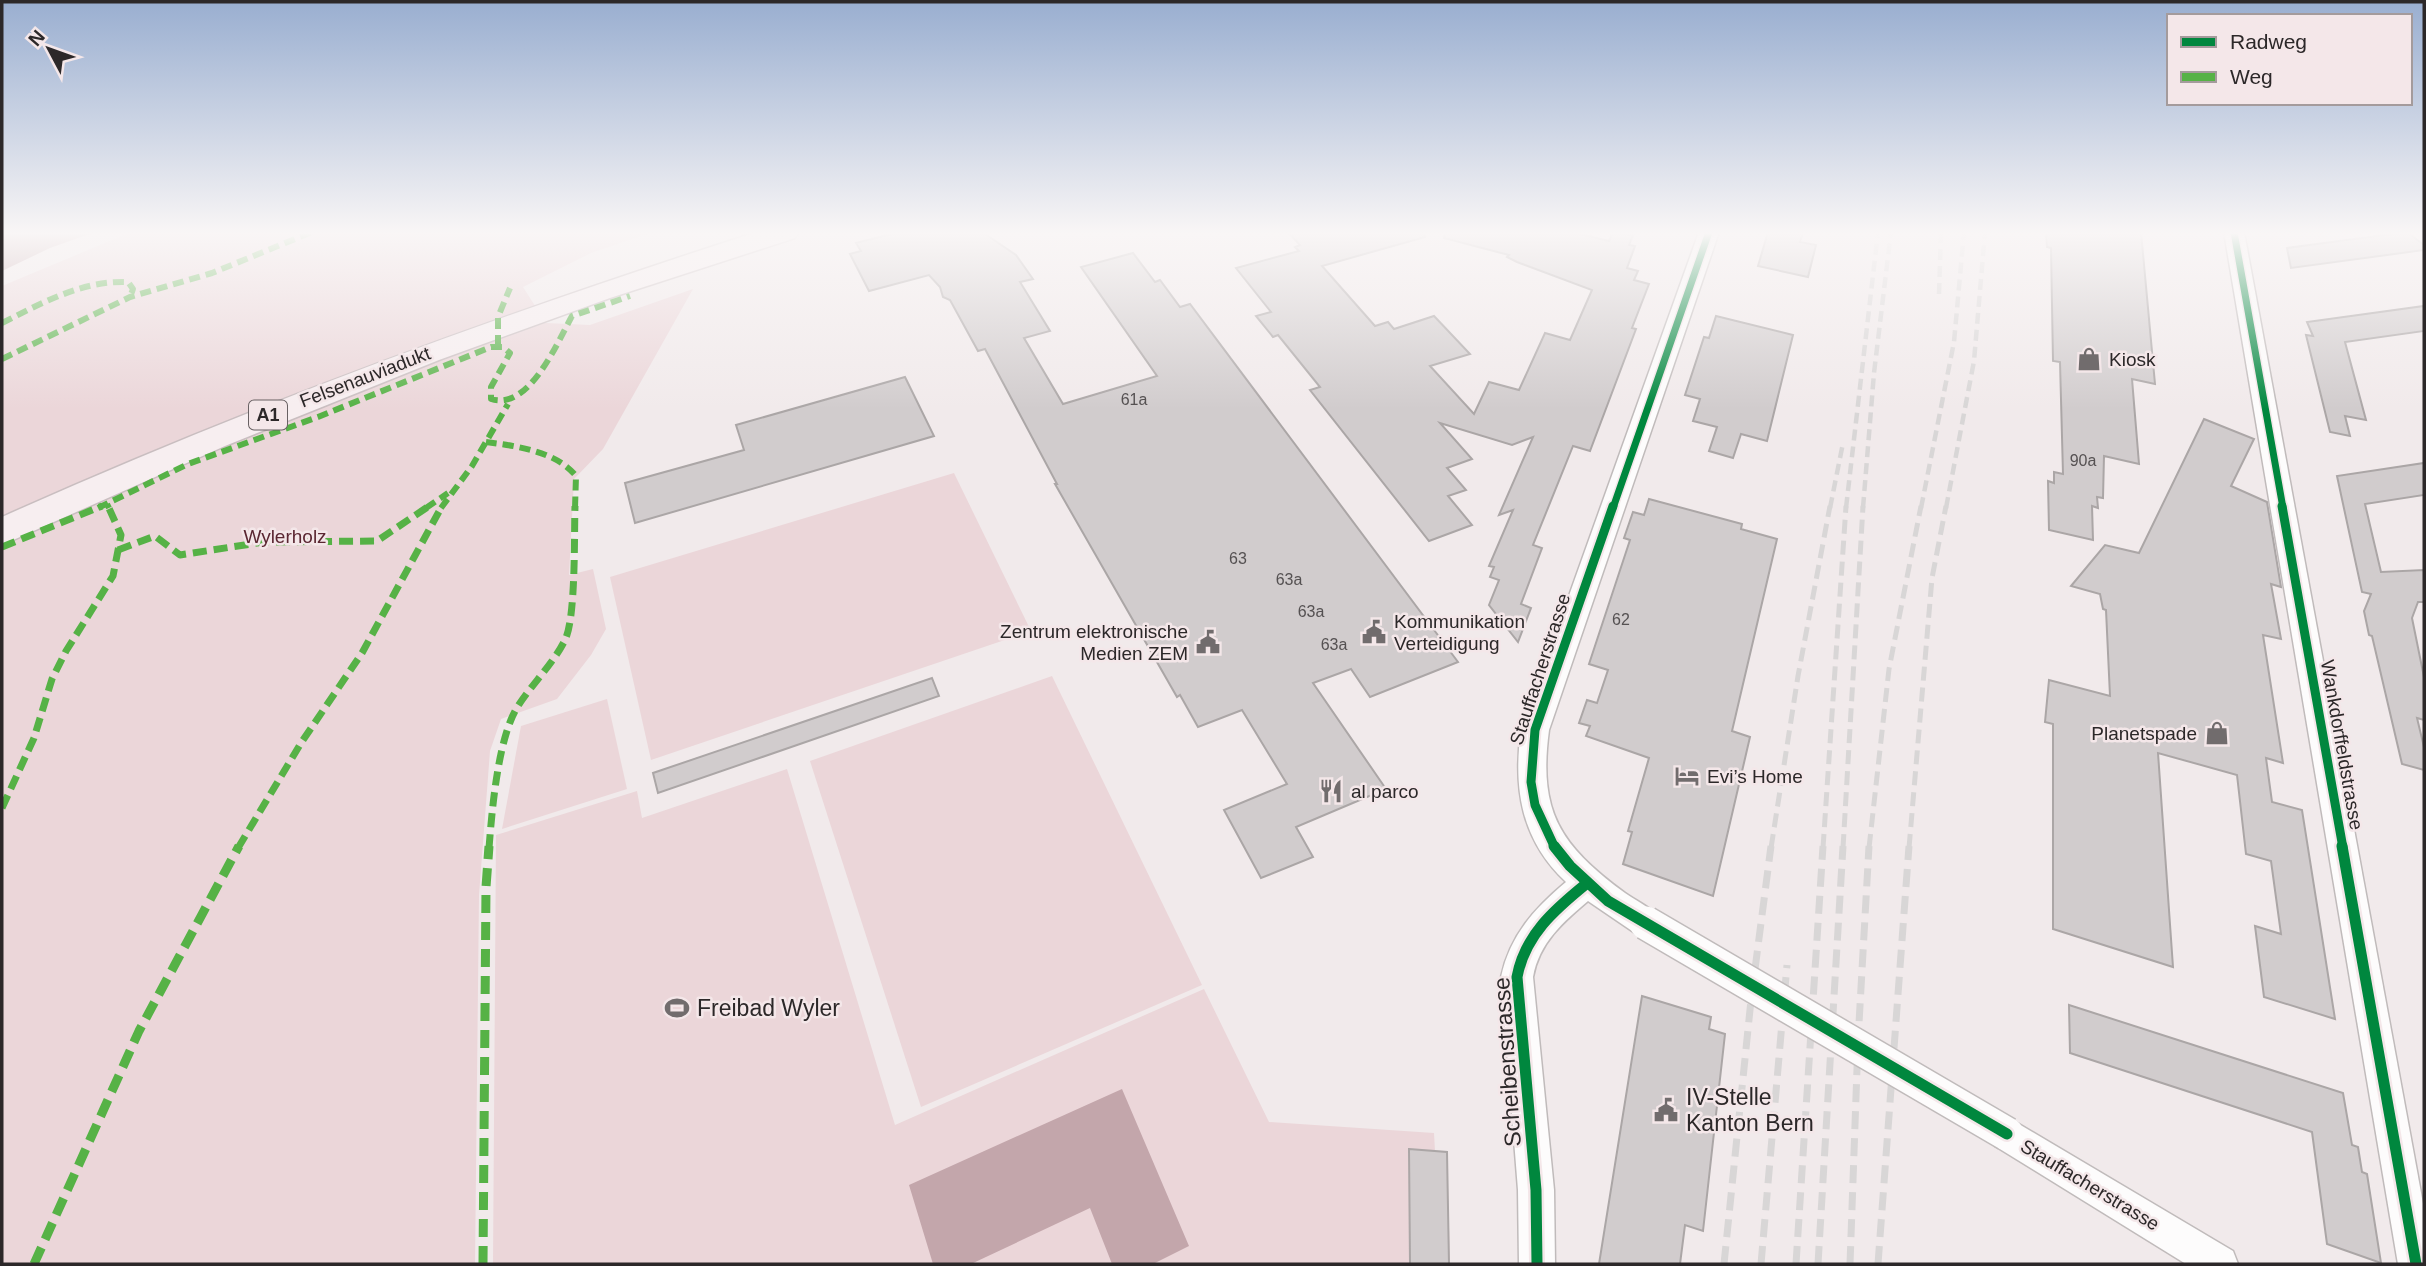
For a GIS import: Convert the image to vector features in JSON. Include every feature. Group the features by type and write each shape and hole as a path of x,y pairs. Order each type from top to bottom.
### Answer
{"highway":[{"name":"A1","path":"534,304 568,291"},
{"name":"A1","path":"534,304 579,291"},
{"name":"Felsenauviadukt","path":"2,508 239,405 358,358 534,304"},
{"name":"Felsenauviadukt","path":"2,532 260,418 534,304"}],"street":[{"name":"Stauffacherstrasse","path":"1688,291 1619,485 1531,749 1530,775 1538,817 1547,837 1586,884 1646,923 2007,1134 2220,1264"},
{"name":"Wankdorffeldstrasse","path":"2244,291 2416,1264"},
{"name":"Scheibenstrasse","path":"1536,1264 1536,1189 1517,977 1519,961 1545,919 1586,884"}],"green space":[{"name":"Wylerholz","path":"2,291 526,291 546,323 590,325 692,291 603,449 574,479 569,575 593,569 606,629 591,655 557,699 501,719 490,751 479,895 475,1264 2,1264"},
{"path":"954,473 1031,631 651,760 610,577"},
{"path":"1052,676 1202,985 921,1107 810,761"},
{"path":"607,699 627,789 502,829 521,726"},
{"name":"Freibad Wyler","path":"787,769 895,1125 1204,989 1269,1122 1434,1133 1435,1151 1447,1152 1450,1264 493,1264 496,835 637,791 642,818"}],"shaded area":[{"path":"1122,1089 1189,1246 1153,1264 1112,1264 1090,1208 971,1264 933,1264 909,1185"}],"building":[{"path":"941,291 1026,291 1050,331 1024,338 1063,404 1157,376 1098,291 1168,291 1180,307 1190,304 1458,662 1370,697 1351,669 1313,683 1386,789 1296,827 1313,857 1261,878 1224,810 1287,784 1242,710 1198,727 1180,695 1177,697 1055,484 985,349 978,351 950,300 943,297"},
{"path":"1254,291 1344,291 1375,326 1388,322 1394,329 1434,316 1470,354 1430,366 1474,414 1489,382 1519,390 1545,333 1570,340 1592,291 1646,291 1632,328 1636,329 1590,451 1573,446 1533,545 1542,548 1521,604 1531,608 1518,642 1489,605 1499,580 1490,577 1494,567 1489,566 1513,510 1499,515 1533,437 1512,445 1440,423 1472,459 1447,468 1466,490 1448,496 1472,525 1429,541 1310,390 1320,387 1278,335 1273,337 1256,316 1271,312"},
{"path":"2052,291 2146,291 2155,384 2132,379 2139,464 2104,456 2103,498 2097,497 2098,508 2092,506 2093,540 2049,530 2048,481 2054,483 2054,472 2063,474 2060,362 2053,361"},
{"path":"2424,306 2424,331 2345,342 2366,420 2345,416 2350,436 2330,432 2306,335 2313,336 2307,322"},
{"path":"1716,316 1793,335 1767,441 1741,434 1733,458 1709,451 1717,427 1693,421 1700,399 1685,395 1704,337 1709,338"},
{"path":"905,377 934,436 635,523 625,483 744,450 736,425"},
{"path":"2204,419 2254,439 2231,486 2267,502 2281,587 2271,584 2281,639 2263,635 2283,763 2266,758 2272,802 2302,810 2335,1019 2264,997 2255,926 2281,934 2271,861 2246,854 2237,775 2158,753 2173,967 2053,929 2053,724 2045,722 2049,680 2110,696 2106,610 2103,609 2100,594 2071,586 2105,545 2139,553"},
{"path":"2424,463 2424,495 2365,504 2381,572 2424,570 2424,602 2418,602 2412,618 2424,677 2424,720 2417,718 2424,747 2424,770 2402,764 2364,611 2371,594 2362,592 2337,476"},
{"path":"1649,499 1742,524 1741,529 1777,539 1732,731 1750,737 1713,896 1623,864 1632,832 1628,831 1649,758 1586,736 1590,726 1579,723 1587,700 1597,703 1608,670 1589,664 1630,540 1624,538 1633,512 1644,515"},
{"path":"932,678 939,696 658,793 653,773"},
{"path":"1642,996 1711,1017 1709,1029 1725,1034 1703,1231 1685,1225 1680,1264 1599,1264"},
{"path":"2069,1005 2343,1093 2352,1145 2358,1147 2362,1172 2367,1174 2381,1263 2327,1244 2312,1132 2070,1053"},
{"path":"1409,1149 1447,1152 1449,1264 1410,1264"}],"railway":[{"path":"1846,508 1871,291"},
{"path":"1863,508 1884,291"},
{"path":"1921,508 1954,342 1959,291"},
{"path":"1946,508 1974,361 1980,291"},
{"path":"1830,508 1843,443"},
{"path":"1771,848 1798,676 1830,506"},
{"path":"1823,848 1846,506"},
{"path":"1843,848 1863,506"},
{"path":"1869,848 1889,669 1921,506"},
{"path":"1909,848 1932,578 1946,506"},
{"path":"1724,1264 1751,1000 1771,846"},
{"path":"1796,1264 1823,846"},
{"path":"1818,1264 1843,846"},
{"path":"1850,1264 1858,1041 1869,846"},
{"path":"1878,1264 1909,846"},
{"path":"1761,1264 1787,965"}],"marked path":[{"path":"2,323 72,291"},
{"path":"130,297 132,291"},
{"path":"2,359 130,297 150,291"},
{"path":"498,346 498,317 509,291"},
{"path":"2,547 107,504 188,464 318,417 491,347 503,347 510,353 491,387 491,399 503,403 514,398 538,374 572,316 630,296"},
{"path":"34,1264 139,1031 241,842 301,743 362,653 444,503 472,466 508,404"},
{"path":"483,1264 486,887 492,810 507,730 516,708 566,639 571,609 576,476 561,462 549,457 486,442"},
{"path":"118,550 155,536 180,555 264,542 377,541 448,493"},
{"path":"2,808 34,738 52,679 66,651 113,576 121,535 107,504"}],"cycle path":[{"path":"1688,291 1535,730 1531,782 1543,827 1570,866 1608,901 2007,1134"},
{"path":"2244,291 2416,1264"},
{"path":"1537,1264 1536,1190 1517,977 1525,949 1533,936 1552,914 1586,884"}],"place":[{"name":"Kiosk","path":"2089,359"},
{"name":"Kommunikation Verteidigung","path":"1374,632"},
{"name":"Zentrum elektronische Medien ZEM","path":"1208,642"},
{"name":"Planetspade","path":"2217,733"},
{"name":"Evi’s Home","path":"1687,776"},
{"name":"al parco","path":"1331,791"},
{"name":"Freibad Wyler","path":"677,1008"},
{"name":"IV-Stelle Kanton Bern","path":"1666,1110"}]}
